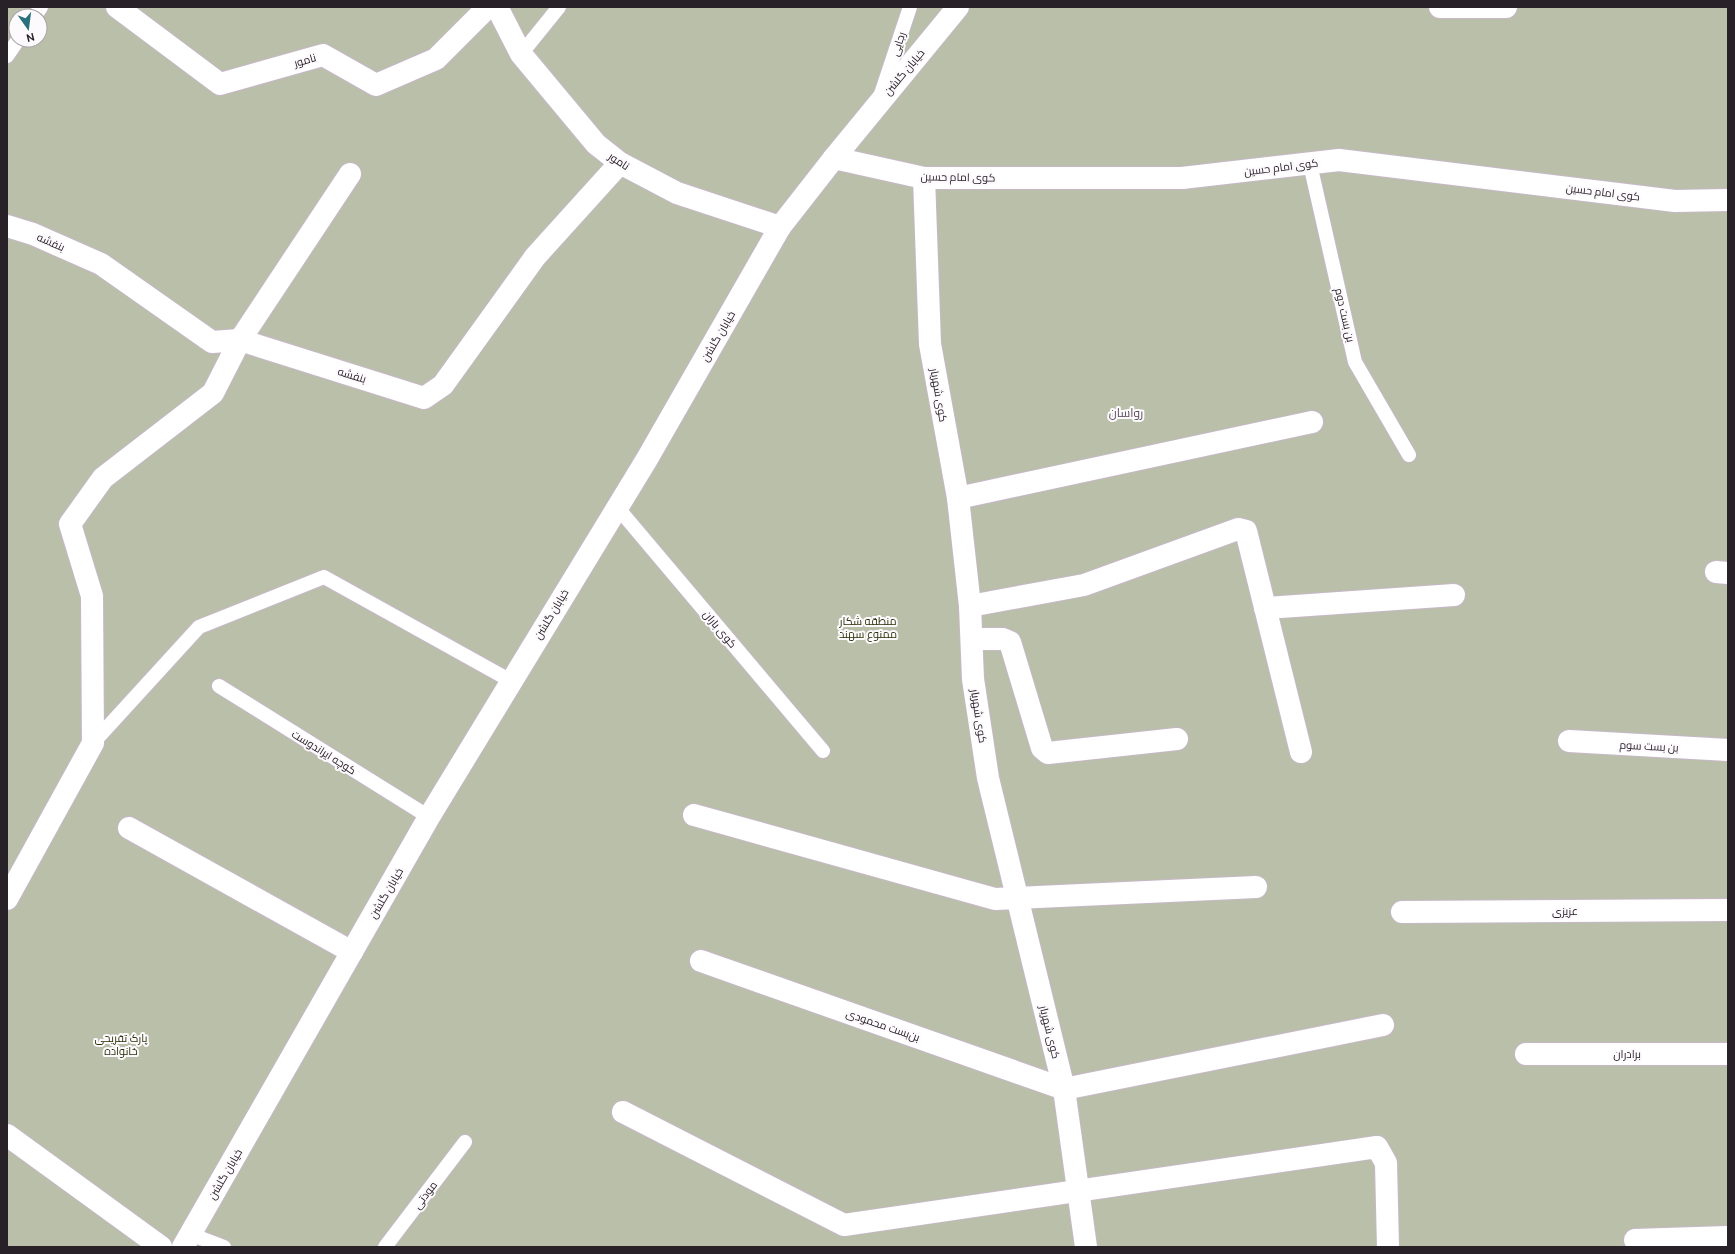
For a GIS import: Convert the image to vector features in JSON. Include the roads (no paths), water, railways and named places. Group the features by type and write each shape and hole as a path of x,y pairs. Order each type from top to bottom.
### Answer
{"street":[{"name":"نامور","path":"117,7 220,84 323,55 376,84 436,59 488,7"},
{"name":"نامور","path":"497,7 521,54 596,144 620,163 677,193 780,227"},
{"name":"خیابان گلشن","path":"186,1240 429,817 647,459 780,227 834,158 958,7"},
{"path":"1440,7 1506,7"},
{"name":"کوی امام حسین","path":"834,158 924,178 1182,178 1339,160 1675,201 1728,200"},
{"name":"بنفشه","path":"7,226 33,234 101,264 212,342 240,340 424,398 443,385 535,257 620,163"},
{"path":"7,899 93,743 92,596 70,524 103,478 213,393 240,340 350,174"},
{"name":"کوی شهریار","path":"924,178 930,344 958,498 970,606 973,679 988,778 1064,1089 1086,1247"},
{"path":"958,498 1312,422"},
{"path":"970,606 1084,585 1238,529 1246,532 1301,752"},
{"path":"1265,608 1454,595"},
{"path":"972,640 1003,639 1010,642 1042,748 1048,753 1177,739"},
{"name":"بن بست سوم","path":"1569,741 1728,750"},
{"path":"694,815 995,898 1018,899 1256,887"},
{"path":"129,828 352,952"},
{"name":"عزیزی","path":"1402,912 1728,910"},
{"name":"بن‌بست محمودی","path":"701,961 1064,1089"},
{"path":"1064,1089 1383,1025"},
{"name":"برادران","path":"1526,1054 1728,1054"},
{"path":"623,1112 844,1225 1377,1147 1386,1163 1388,1247"},
{"path":"7,1135 161,1247"},
{"path":"1635,1240 1728,1237"}],"lane":[{"path":"521,54 559,7"},
{"name":"رجایی","path":"878,104 910,7"},
{"name":"بن بست دوم","path":"1310,164 1355,362 1409,455"},
{"name":"کوی باران","path":"617,507 822,751"},
{"path":"93,743 199,627 324,577 511,681"},
{"name":"کوچه ایراندوست","path":"219,686 429,817"},
{"name":"مودتی","path":"385,1247 465,1142"},
{"path":"186,1240 224,1247"}],"district":[{"name":"رواسان","path":"1126,412"}],"park label":[{"name":"منطقه شکار ممنوع سهند","path":"868,627"},
{"name":"پارک تفریحی خانواده","path":"121,1044"}]}
